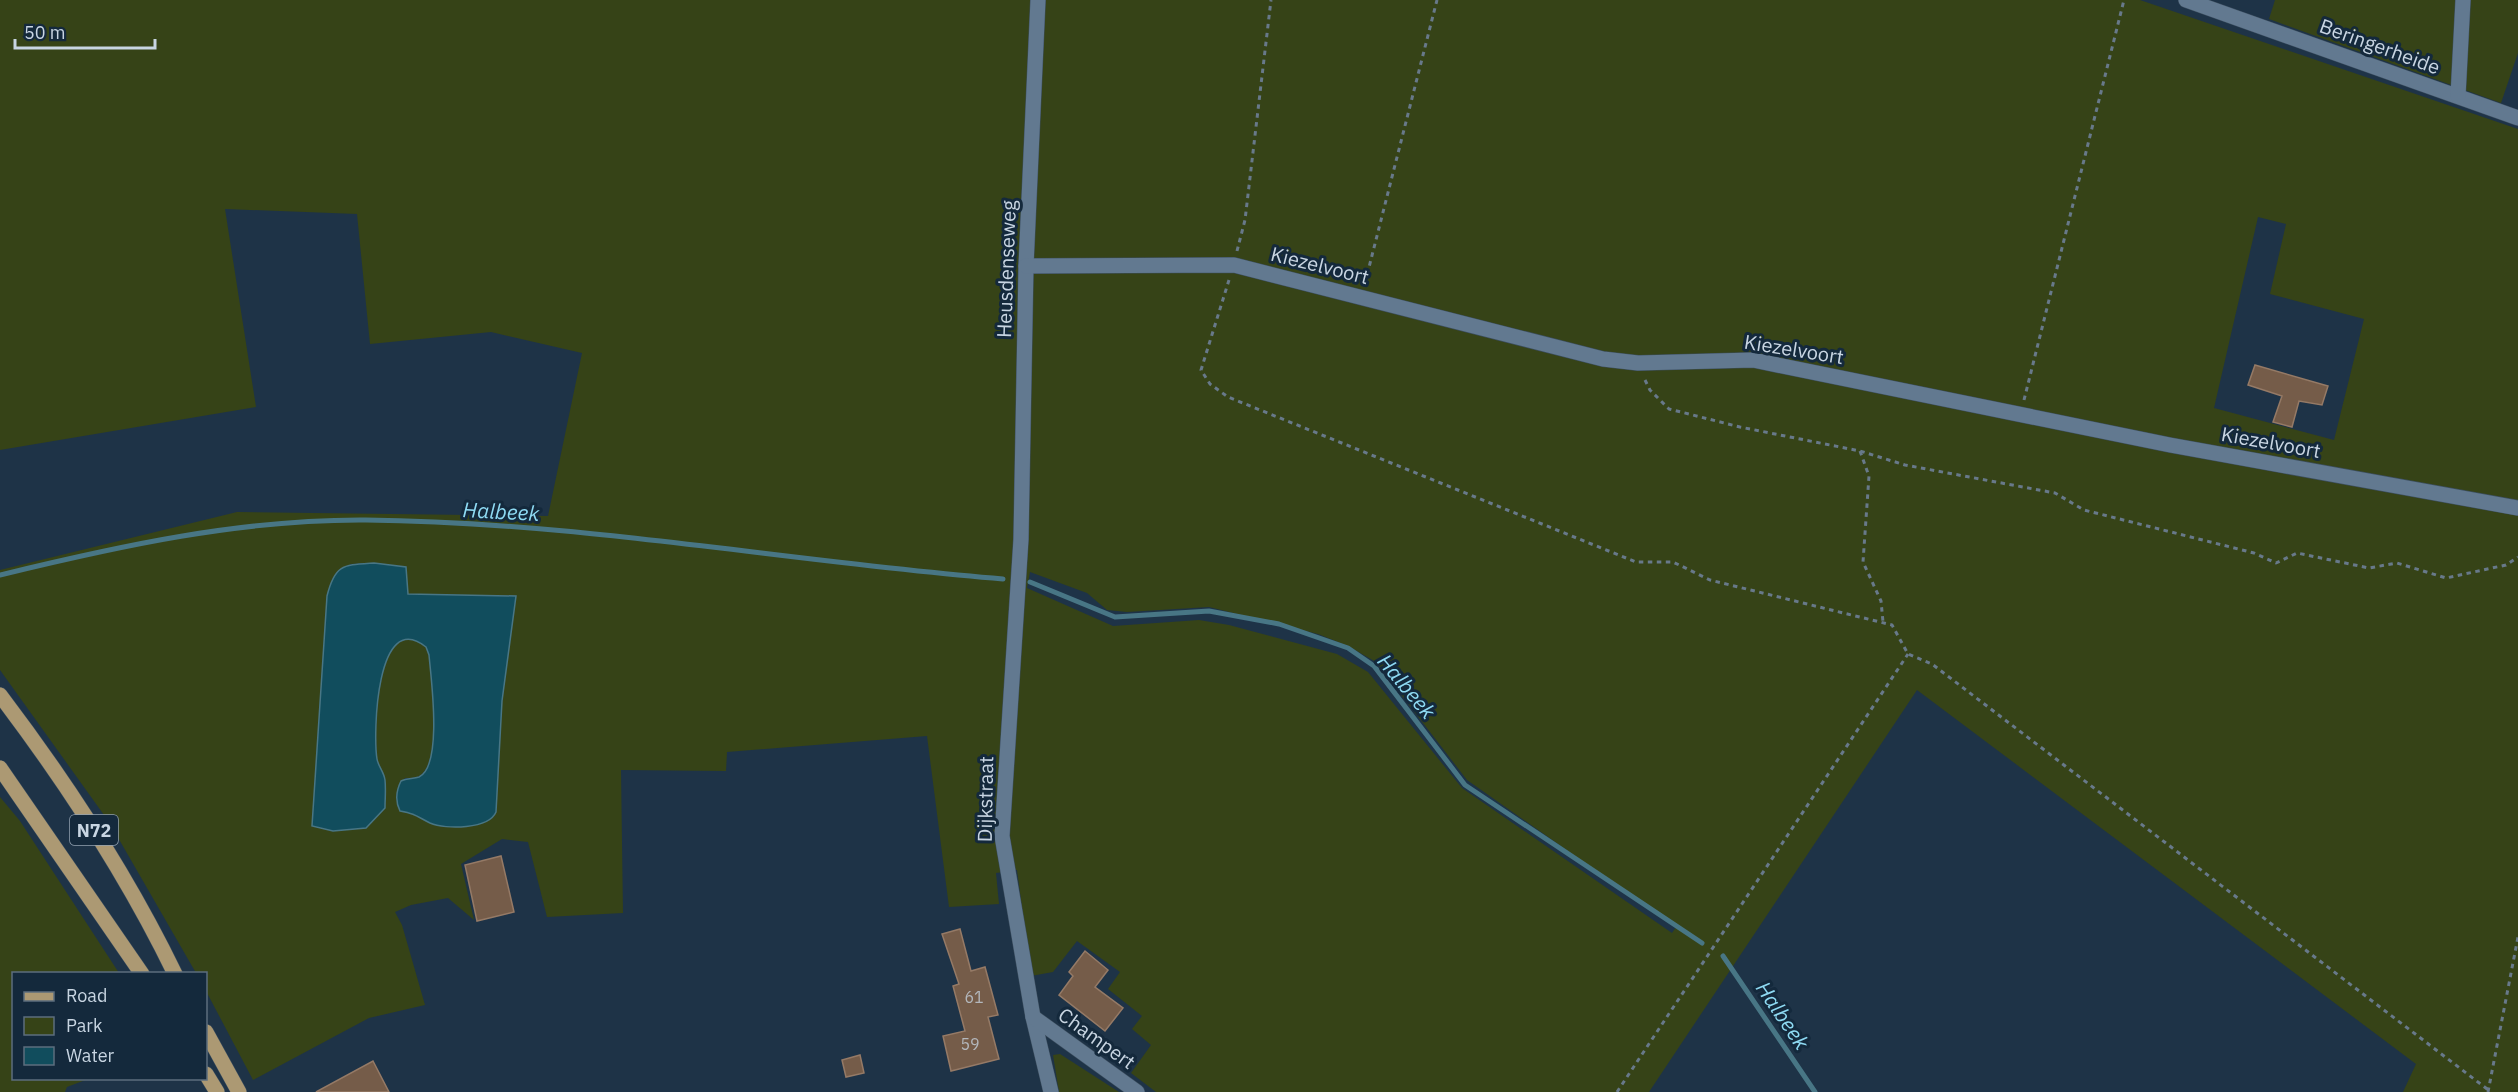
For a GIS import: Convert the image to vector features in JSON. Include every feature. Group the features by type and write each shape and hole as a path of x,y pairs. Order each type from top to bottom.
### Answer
{"main road":[{"name":"N72","path":"0,695 26,729 106,849 151,924 174,972"},
{"name":"N72","path":"0,768 141,972"},
{"path":"207,1034 239,1092"},
{"path":"207,1076 217,1092"}],"street":[{"name":"Heusdenseweg","path":"1021,539 1026,266 1038,0"},
{"name":"Beringerheide","path":"2187,0 2518,118"},
{"name":"Beringerheide","path":"2458,96 2463,0"},
{"name":"Kiezelvoort","path":"1026,266 1234,265 1603,359 1638,363 1753,360 2170,445 2518,508"},
{"name":"Dijkstraat","path":"1021,539 1002,836 1033,1017 1051,1092"},
{"name":"Champert","path":"1033,1017 1137,1092"}],"path":[{"path":"1271,0 1245,220 1234,265 1202,370 1210,384 1228,397 1636,562 1673,562 1710,580 1892,625 1908,654 1932,664 2489,1091 2518,937"},
{"path":"1361,297 1437,0"},
{"path":"2020,415 2124,0"},
{"path":"1638,363 1650,390 1669,409 1740,427 1860,451 1905,465 2055,493 2084,510 2254,553 2276,563 2297,553 2369,568 2397,563 2446,578 2506,565 2518,557"},
{"path":"1860,451 1869,476 1863,562 1881,601 1883,622"},
{"path":"1617,1092 1908,654"}],"green space":[{"path":"0,0 2140,0 2518,129 2518,1092 2403,1092 2416,1064 1917,690 1649,1092 1156,1092 1131,1073 1151,1045 1132,1029 1142,1016 1108,989 1120,972 1077,941 1053,972 1031,976 1017,870 996,873 999,904 949,907 927,736 727,752 726,771 621,770 623,913 547,917 528,842 502,839 461,864 474,920 448,898 411,905 395,912 402,925 425,1005 369,1018 253,1080 207,993 207,972 195,972 109,822 0,670 0,570 237,512 548,516 582,353 491,332 370,344 357,214 225,209 256,407 0,450","holes":["2258,217 2286,224 2270,294 2364,319 2334,440 2214,408","374,563 406,567 408,594 515,596 502,701 496,812 431,823 419,815 400,811 397,798 400,786 405,778 418,777 426,768 431,755 434,720 429,655 426,647 409,639 397,644 388,658 378,702 376,745 378,763 385,783 385,807 366,828 313,826 320,724 350,564","1030,572 1087,593 1107,610 1127,612 1209,607 1318,634 1348,646 1376,662 1467,780 1676,927 1672,933 1462,788 1368,672 1337,654 1229,625 1199,620 1113,626 1027,588"]},
{"path":"2275,0 2518,0 2518,53 2501,103 2269,19"},
{"path":"0,797 20,821 118,972 12,972 12,1080 85,1080 67,1087 65,1092 0,1092"},
{"path":"1060,1054 1119,1092 1059,1092 1053,1055"}],"water":[{"path":"374,563 406,567 408,594 516,596 502,701 496,812 485,822 476,825 446,827 400,811 398,807 397,796 401,781 419,777 426,770 431,757 433,740 434,720 429,655 426,647 409,639 397,644 387,658 381,679 376,745 378,762 385,780 385,808 366,828 333,831 312,826 327,596 333,578 342,568 355,564"}],"building":[{"path":"2255,365 2328,386 2322,405 2299,401 2292,427 2273,422 2282,396 2248,385"},
{"path":"501,856 514,912 477,921 465,865"},
{"path":"960,929 971,971 985,967 998,1015 988,1017 999,1059 951,1071 943,1036 965,1031 953,986 959,984 942,934"},
{"path":"1085,951 1108,970 1095,987 1123,1008 1105,1031 1059,995 1073,976 1069,972"},
{"path":"860,1055 864,1073 846,1077 842,1060"},
{"path":"373,1061 389,1092 316,1092"}],"waterway":[{"name":"Halbeek","path":"0,575 90,554 227,529 273,524 366,520 446,522 605,535 923,572 1003,579"},
{"name":"Halbeek","path":"1030,582 1115,617 1209,611 1279,624 1348,648 1374,666 1465,785 1702,943"},
{"name":"Halbeek","path":"1723,956 1815,1092"}]}
